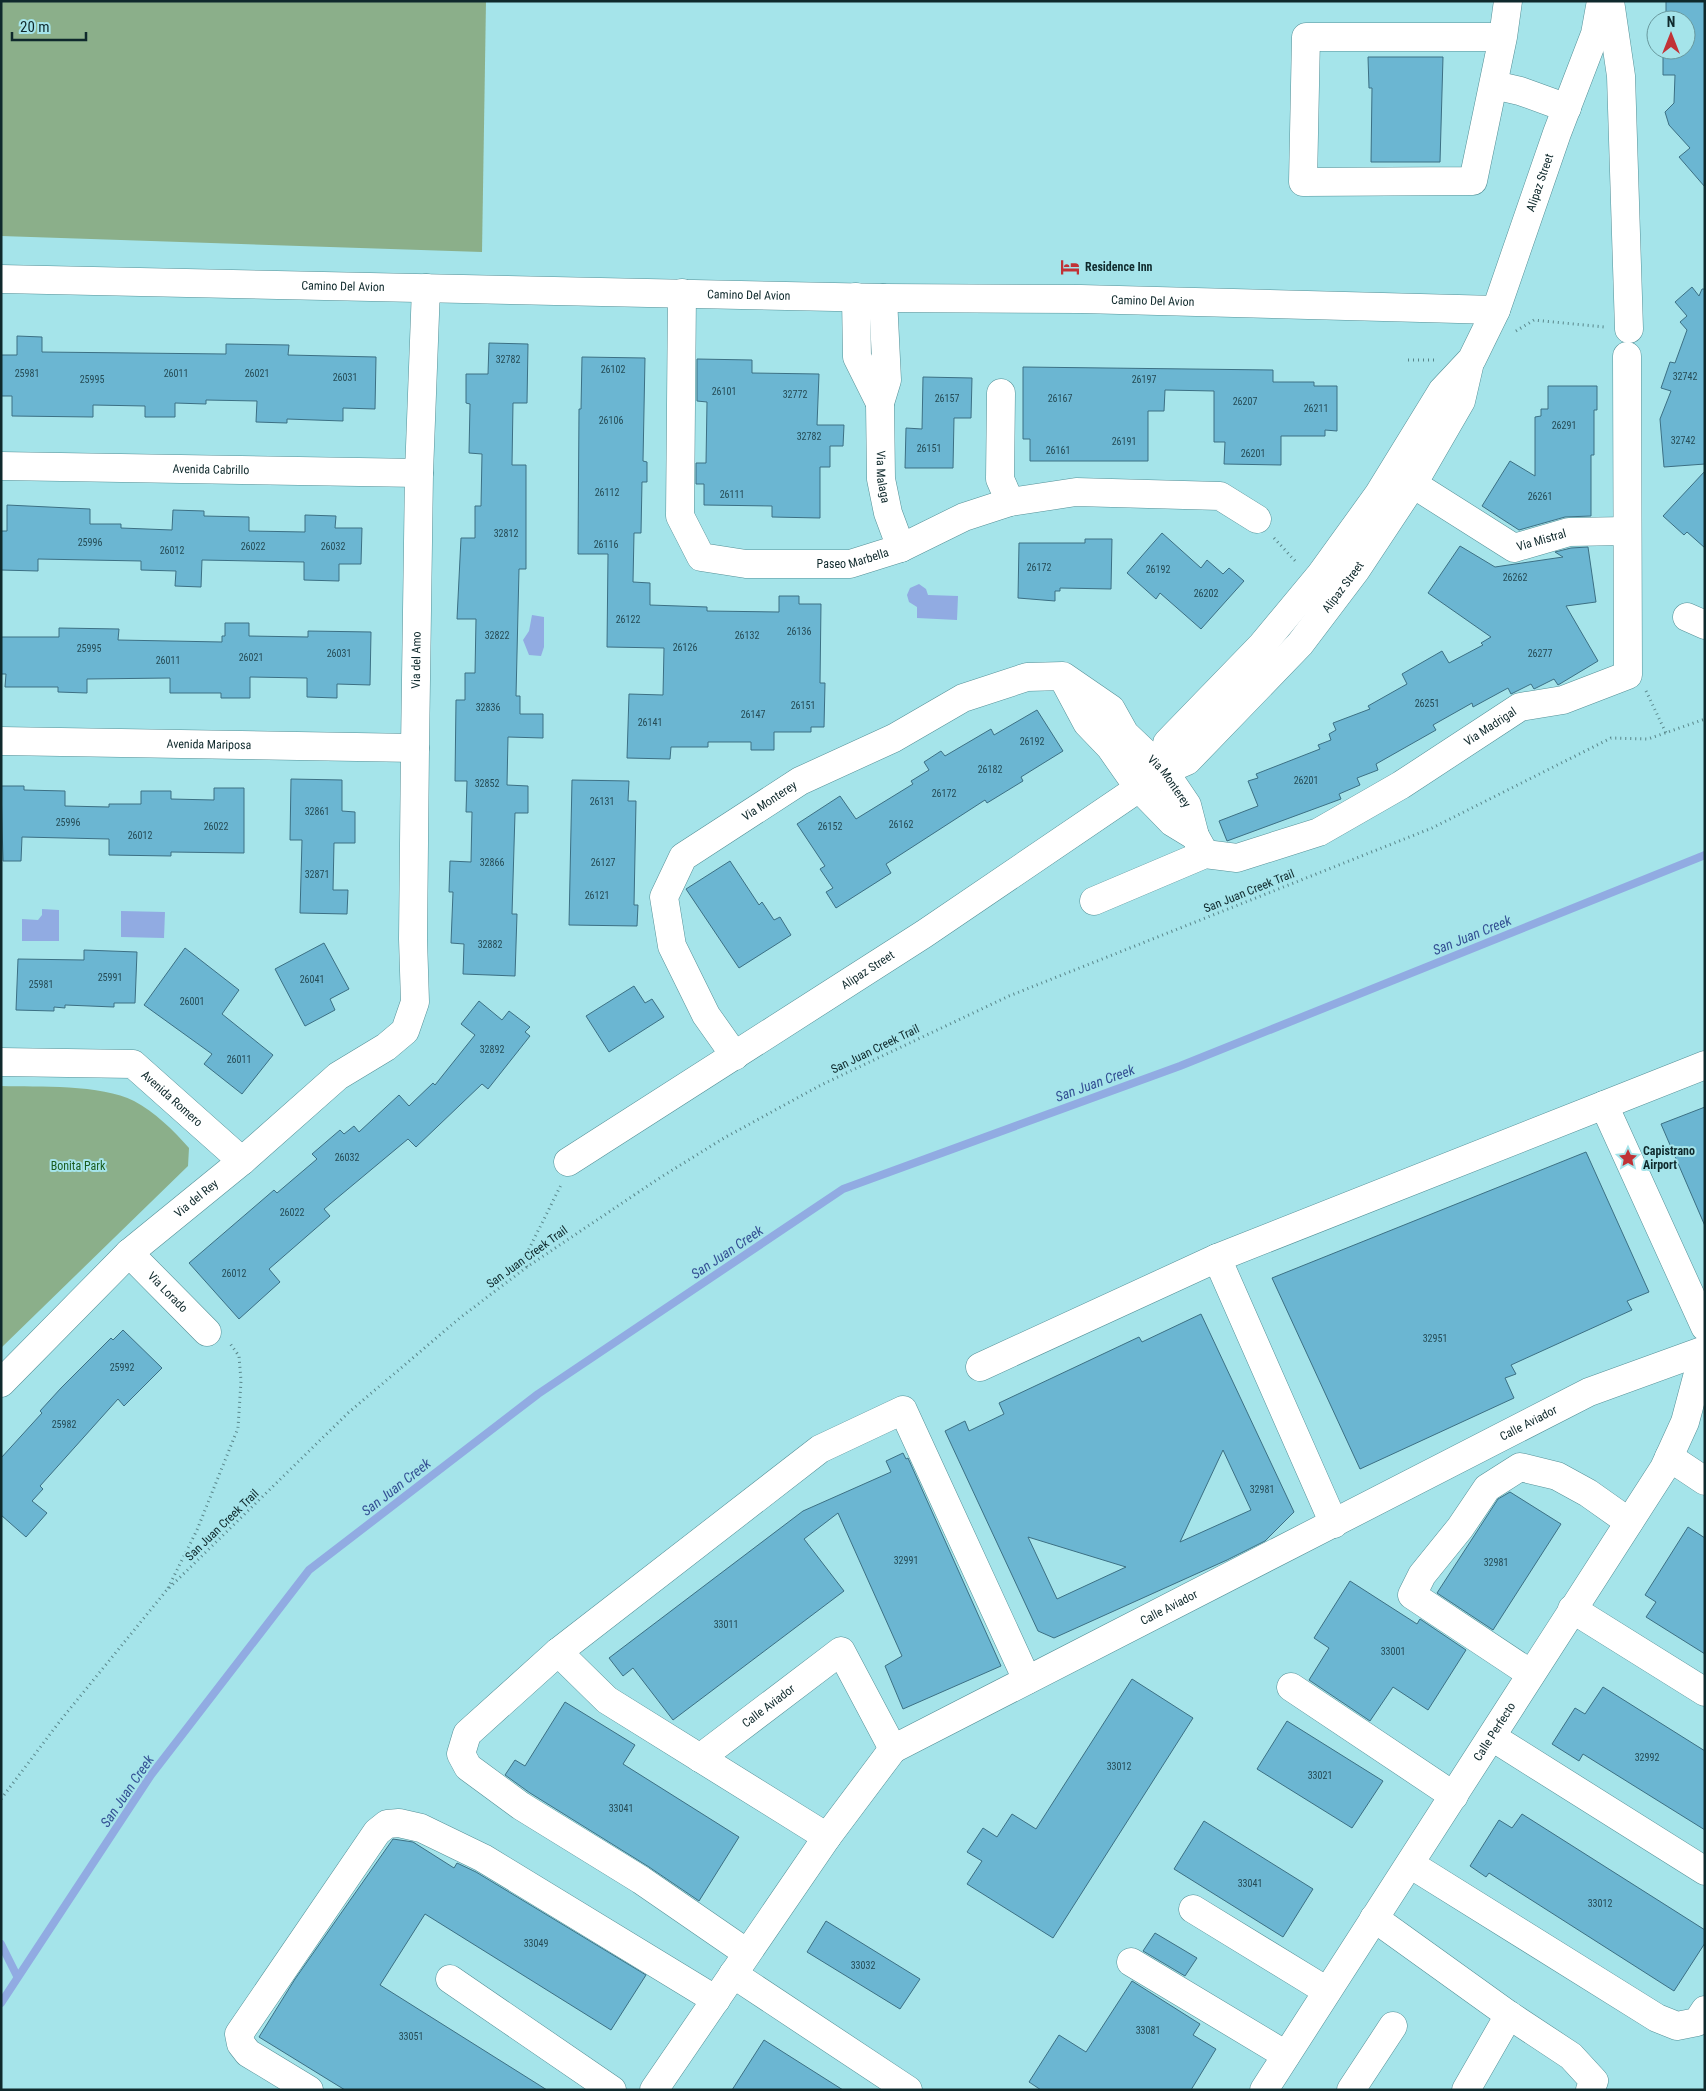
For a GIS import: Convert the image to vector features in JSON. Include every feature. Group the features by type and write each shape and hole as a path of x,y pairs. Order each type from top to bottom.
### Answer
{"street":[{"path":"1504,37 1306,38 1303,182 1473,181 1504,37 1508,1"},
{"name":"Alipaz Street","path":"568,1162 735,1056 1018,871 1164,771 1187,761 1300,644 1356,570 1414,484 1461,401 1470,362 1496,310 1595,34 1601,1"},
{"path":"1610,1 1621,76 1630,329"},
{"path":"1494,85 1520,91 1567,108"},
{"name":"Camino Del Avion","path":"1,280 883,298 1081,298 1496,310"},
{"name":"Via del Amo","path":"405,1031 415,1002 413,939 415,748 420,473 426,288"},
{"name":"Paseo Marbella","path":"682,293 680,516 702,557 746,564 850,564 901,548 964,518 1010,502 1076,492 1220,496 1257,519"},
{"name":"Via Malaga","path":"856,297 856,357 880,403"},
{"name":"Via Malaga","path":"883,298 887,380 880,403 881,480 888,513 901,548"},
{"name":"Via Madrigal","path":"1200,845 1237,858 1319,832 1401,785 1520,707 1563,700 1628,675 1626,530 1627,356"},
{"name":"Alipaz Street","path":"1164,771 1167,743 1262,645 1321,574 1378,495 1442,391 1470,362"},
{"path":"1001,393 1000,479 1010,502"},
{"name":"Avenida Cabrillo","path":"1,466 420,473"},
{"name":"Via Mistral","path":"1414,484 1514,548 1568,532 1626,530"},
{"name":"Via Monterey","path":"1063,676 1087,722 1110,748 1138,788 1172,822 1200,845"},
{"name":"Via Monterey","path":"735,1056 706,1015 672,946 664,897 683,857 800,781 894,738 963,698 1027,677 1063,676 1111,710 1125,734 1164,771 1187,805 1200,845"},
{"name":"Avenida Mariposa","path":"1,741 415,748"},
{"path":"1094,902 1200,845"},
{"name":"Via del Rey","path":"1,1383 129,1253 242,1161 338,1076 386,1047 405,1031"},
{"name":"Avenida Romero","path":"1,1062 133,1064 242,1161"},
{"path":"980,1367 1217,1258 1705,1065"},
{"path":"1604,1105 1705,1327"},
{"name":"Via Lorado","path":"129,1253 206,1332"},
{"path":"1217,1258 1334,1524"},
{"name":"Calle Aviador","path":"700,1758 841,1652 893,1749 1589,1392 1705,1350"},
{"name":"Calle Perfecto","path":"1264,2090 1492,1737 1669,1457 1685,1422 1697,1377 1705,1363"},
{"path":"908,2090 740,1964 641,1880 521,1806 468,1767 461,1754 467,1734 558,1652 820,1449 904,1410 1027,1680"},
{"path":"1669,1457 1705,1480"},
{"path":"1531,1674 1412,1595 1422,1576 1460,1528 1487,1488 1520,1467 1557,1476 1588,1492 1629,1522"},
{"path":"1572,1609 1705,1692"},
{"path":"558,1652 607,1700 827,1836"},
{"path":"1291,1687 1454,1796"},
{"path":"1492,1737 1705,1871"},
{"path":"654,2090 827,1836 893,1749"},
{"path":"309,2090 248,2053 242,2044 239,2034 377,1832 387,1824 399,1823 422,1828 484,1858 716,2000"},
{"path":"1410,1864 1657,2018 1677,2026 1696,2022 1705,2010"},
{"path":"1193,1909 1327,1991"},
{"path":"1374,1918 1509,2015 1571,2056 1594,2081 1590,2090"},
{"path":"1131,1962 1286,2055"},
{"path":"450,1980 612,2090"},
{"path":"1466,2090 1509,2015"},
{"path":"1351,2090 1393,2026"}],"path":[{"path":"1534,320 1630,329"},
{"path":"1257,519 1294,561 1300,564"},
{"name":"San Juan Creek Trail","path":"1,1800 60,1721 166,1591 348,1413 461,1317 527,1267 602,1215 724,1138 821,1085 885,1053 1009,996 1432,828 1611,738 1648,739 1705,719"},
{"path":"527,1267 524,1261 558,1195 568,1162"},
{"name":"San Juan Creek Trail","path":"166,1591 197,1530 238,1428 242,1381 239,1356 222,1332 206,1332"}],"green space":[{"path":"1,1 486,1 482,252 1,236"},
{"name":"Bonita Park","path":"1,1086 87,1089 120,1096 142,1105 170,1128 189,1148 188,1166 1,1348"}],"water":[{"path":"919,584 926,589 928,595 958,596 957,620 917,618 917,607 909,602 907,595 910,588"},
{"path":"532,615 544,617 544,647 541,656 529,655 523,640 529,631"},
{"path":"42,909 59,910 59,941 22,941 22,919 38,920 42,915"},
{"path":"121,911 165,912 164,938 121,937"}],"building":[{"path":"1666,1 1705,1 1705,187 1679,157 1690,148 1669,125 1665,112 1674,103 1675,75 1663,75 1663,60 1696,60 1696,10 1666,10"},
{"path":"1368,57 1443,57 1440,162 1371,162 1372,88 1369,88"},
{"path":"1692,287 1699,296 1702,289 1705,289 1705,464 1664,467 1660,419 1671,391 1661,388 1670,362 1675,363 1687,330 1680,322 1687,316 1675,302"},
{"path":"17,336 42,337 42,352 226,354 226,344 289,345 288,355 376,357 375,409 343,408 343,421 287,419 287,423 256,422 257,401 206,400 206,404 175,403 175,417 145,417 145,406 93,405 93,417 12,416 12,396 1,396 1,355 17,355"},
{"path":"489,343 528,344 527,403 513,403 512,465 526,465 526,569 519,569 516,696 520,696 520,714 543,714 543,738 508,737 507,785 528,786 528,813 515,813 512,914 517,914 515,976 463,974 464,944 451,943 453,892 449,892 450,861 471,862 472,812 466,812 467,781 455,781 456,700 465,700 465,673 475,673 476,619 457,619 461,538 475,538 475,506 481,506 482,454 469,453 470,404 466,403 466,374 488,374"},
{"path":"582,357 645,358 643,461 647,462 647,482 642,482 641,533 634,533 633,582 650,583 650,605 707,607 707,611 779,612 779,596 799,596 799,604 821,604 820,683 825,683 824,727 811,727 811,732 774,732 774,750 751,750 751,742 708,742 708,747 671,747 670,759 627,758 629,694 663,695 664,648 607,647 608,554 578,554 579,409 581,409"},
{"path":"697,359 752,360 752,373 819,374 817,425 844,425 843,446 830,446 830,467 820,467 820,518 772,517 772,506 704,505 704,484 696,484 696,463 706,463 707,402 697,401"},
{"path":"1023,367 1273,370 1273,382 1314,382 1314,386 1337,386 1337,431 1325,430 1325,436 1281,436 1281,465 1224,464 1225,442 1214,442 1214,391 1165,390 1164,411 1148,411 1148,461 1030,461 1030,439 1023,439"},
{"path":"923,377 972,378 971,418 954,418 953,468 905,468 906,428 922,429"},
{"path":"1548,386 1597,386 1597,410 1594,410 1594,455 1591,455 1591,516 1565,517 1519,530 1482,506 1510,461 1535,476 1535,417 1541,416 1541,409 1548,409"},
{"path":"1705,471 1705,548 1687,532 1684,535 1663,516"},
{"path":"7,505 90,509 90,524 121,524 121,528 172,530 173,510 204,511 204,516 249,517 249,531 305,532 305,515 336,516 335,528 362,528 361,564 339,564 339,581 304,580 304,562 202,560 201,587 175,586 176,571 141,570 141,561 38,559 38,571 1,570 1,531 7,531"},
{"path":"1162,533 1201,568 1207,560 1223,574 1229,568 1244,581 1201,629 1160,593 1156,599 1127,573"},
{"path":"1085,539 1112,539 1111,589 1060,588 1060,591 1055,591 1055,601 1018,598 1019,543 1085,543"},
{"path":"1460,546 1495,567 1563,557 1555,552 1571,548 1588,547 1596,602 1566,606 1598,661 1558,685 1554,679 1534,689 1531,684 1511,694 1508,688 1473,707 1472,703 1433,725 1436,730 1376,764 1378,770 1357,778 1360,785 1339,794 1341,799 1227,841 1219,821 1258,806 1248,781 1258,778 1256,774 1320,749 1318,745 1331,740 1329,734 1336,730 1333,723 1370,709 1368,706 1407,684 1402,674 1442,651 1449,663 1483,645 1481,643 1491,637 1428,593"},
{"path":"225,623 249,623 249,636 308,637 308,631 371,632 370,685 337,684 337,698 307,697 307,678 250,677 250,698 221,698 221,693 170,693 170,678 87,679 87,693 58,692 58,687 5,687 6,674 1,674 1,637 59,637 59,628 119,629 118,640 222,642 222,636 225,636"},
{"path":"1037,710 1063,751 1021,777 1023,781 987,803 985,800 886,864 891,873 836,908 826,892 833,888 820,869 825,866 797,824 840,796 856,819 913,784 911,781 929,770 924,762 941,751 945,756 991,729 994,735"},
{"path":"291,779 342,780 342,811 355,812 355,843 334,843 333,890 348,890 347,914 300,913 302,840 290,840"},
{"path":"572,780 629,781 628,801 636,801 634,905 638,905 637,926 569,925"},
{"path":"1,786 24,786 24,790 65,791 65,806 109,807 109,804 141,804 141,791 171,791 171,799 214,800 214,788 244,788 244,853 171,852 171,856 109,855 109,839 22,837 21,861 3,861"},
{"path":"730,861 759,905 762,902 774,920 780,917 791,935 739,968 686,889"},
{"path":"324,943 349,989 330,999 335,1010 305,1026 275,969"},
{"path":"185,948 239,990 222,1014 273,1055 242,1094 204,1064 212,1054 144,1005"},
{"path":"84,950 137,952 135,1003 114,1003 114,1007 65,1005 65,1008 54,1007 54,1011 16,1010 18,959 84,960"},
{"path":"634,986 645,1003 652,999 664,1017 609,1052 586,1016"},
{"path":"479,1001 502,1020 509,1011 530,1027 525,1032 530,1036 488,1089 482,1084 416,1147 408,1139 324,1209 330,1216 269,1269 280,1282 239,1319 189,1263 274,1190 277,1193 317,1159 312,1154 340,1130 344,1134 354,1126 359,1132 399,1095 409,1106 433,1083 435,1085 475,1035 461,1024"},
{"path":"1705,1107 1705,1226 1661,1124"},
{"path":"1586,1152 1649,1292 1627,1301 1632,1310 1511,1365 1516,1374 1505,1378 1514,1398 1360,1469 1272,1278"},
{"path":"1201,1314 1294,1512 1265,1541 1054,1638 1038,1631 945,1431 965,1421 969,1431 1004,1414 999,1403 1139,1337 1142,1342","holes":["1223,1450 1251,1510 1180,1542","1028,1537 1126,1567 1057,1599"]},
{"path":"123,1330 162,1368 124,1406 118,1399 40,1486 43,1489 32,1501 47,1513 26,1537 1,1515 1,1458 42,1413 40,1411 61,1388 111,1338 113,1340"},
{"path":"903,1453 906,1459 908,1458 1001,1666 903,1709 885,1666 902,1656 838,1513 804,1539 844,1591 673,1720 633,1668 623,1676 609,1658 803,1511 891,1472 886,1461"},
{"path":"1510,1492 1561,1524 1493,1630 1437,1593 1498,1499"},
{"path":"1688,1527 1705,1538 1705,1654 1646,1617 1656,1602 1645,1595"},
{"path":"1350,1581 1417,1624 1420,1619 1466,1650 1428,1710 1393,1687 1370,1721 1309,1680 1329,1648 1314,1638"},
{"path":"1132,1679 1193,1718 1053,1938 967,1884 982,1861 967,1852 983,1828 997,1837 1012,1814 1036,1829"},
{"path":"1603,1687 1705,1751 1705,1830 1583,1754 1579,1761 1552,1744 1575,1708 1585,1714"},
{"path":"565,1702 635,1745 623,1764 739,1837 699,1901 505,1775 515,1760 525,1766"},
{"path":"1287,1721 1383,1781 1352,1828 1257,1769"},
{"path":"1522,1814 1705,1930 1705,1943 1674,1991 1489,1873 1486,1877 1470,1866 1499,1820 1512,1828"},
{"path":"1204,1821 1313,1889 1283,1937 1174,1869"},
{"path":"393,1839 413,1842 454,1868 457,1863 476,1872 646,1975 611,2030 425,1914 380,1985 547,2090 345,2090 259,2037 295,1979"},
{"path":"826,1921 920,1979 900,2009 807,1952"},
{"path":"1155,1933 1197,1958 1185,1976 1143,1951"},
{"path":"1132,1981 1200,2024 1193,2035 1216,2049 1191,2090 1041,2090 1029,2082 1059,2035 1086,2052"},
{"path":"764,2040 843,2090 732,2090"}],"waterway":[{"name":"San Juan Creek","path":"1,2003 151,1775 309,1570 538,1394 843,1189 1180,1066 1705,855"},
{"path":"1,1944 17,1976"}],"place":[{"name":"Residence Inn","path":"1070,267"},
{"name":"Capistrano Airport","path":"1628,1158"}]}
